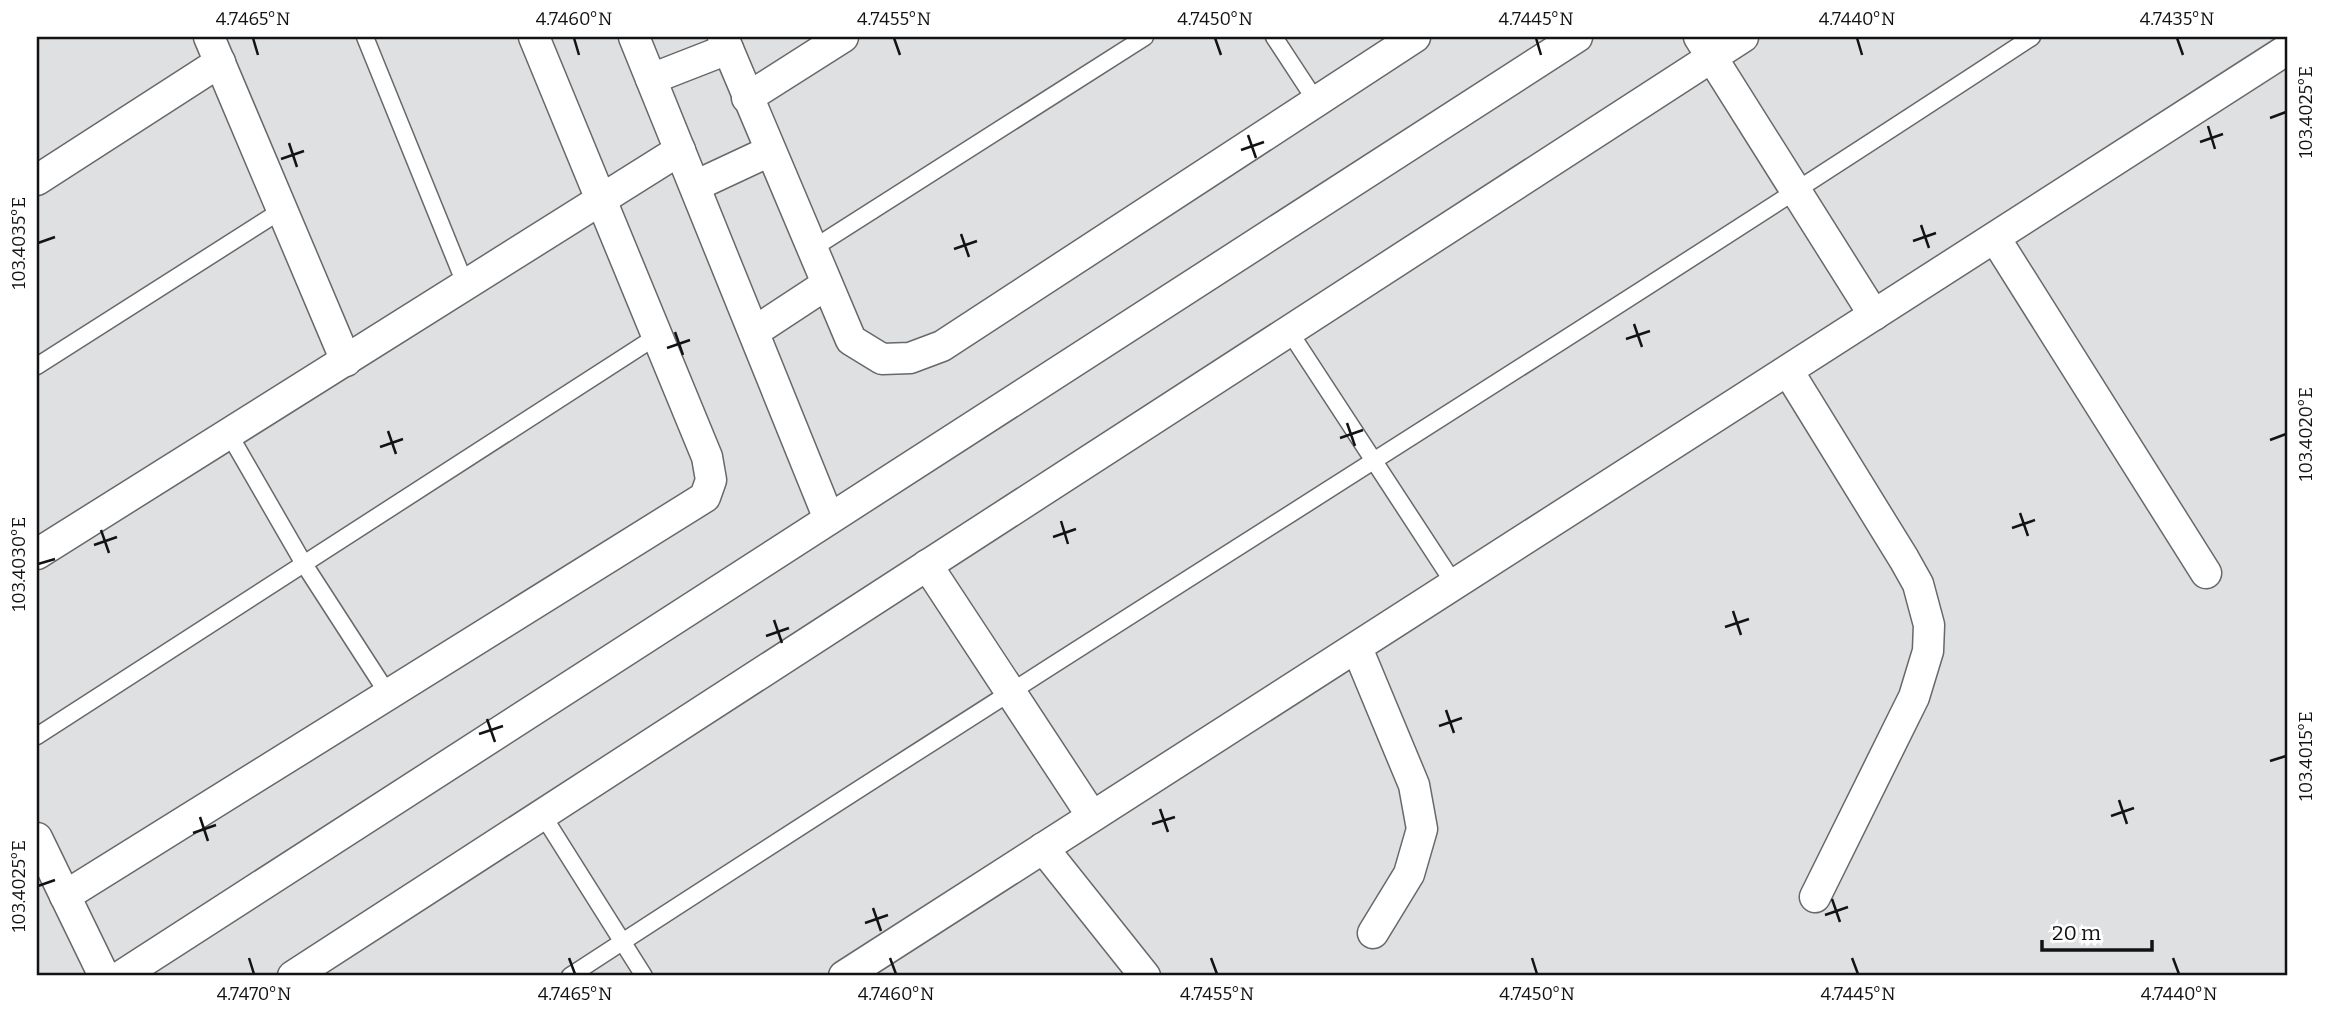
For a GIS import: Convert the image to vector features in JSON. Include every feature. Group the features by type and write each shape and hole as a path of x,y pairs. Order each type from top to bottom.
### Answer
{"street":[{"path":"65,896 705,497 711,480 707,457 534,37"},
{"path":"634,37 830,519"},
{"path":"747,98 843,37"},
{"path":"651,79 725,43 851,340 882,359 910,358 942,346 1416,37"},
{"path":"121,976 1577,37"},
{"path":"293,976 1289,331 1705,47 1743,37"},
{"path":"1705,47 1874,315"},
{"path":"844,976 2288,49"},
{"path":"37,180 215,50 346,361"},
{"path":"37,554 680,150"},
{"path":"695,186 770,151"},
{"path":"1995,237 2206,573"},
{"path":"754,332 827,284"},
{"path":"1788,371 1909,567 1918,584 1929,625 1928,651 1914,697 1815,897"},
{"path":"927,565 1091,816"},
{"path":"1357,648 1414,785 1422,829 1409,874 1373,933"},
{"path":"37,838 104,976"},
{"path":"1043,848 1145,976"}],"lane":[{"path":"365,37 466,286"},
{"path":"812,249 1145,37"},
{"path":"1274,37 1316,101"},
{"path":"570,976 2032,37"},
{"path":"37,366 282,210"},
{"path":"1289,331 1455,585"},
{"path":"37,736 657,336"},
{"path":"229,434 304,564 388,694"},
{"path":"542,814 644,976"}]}
